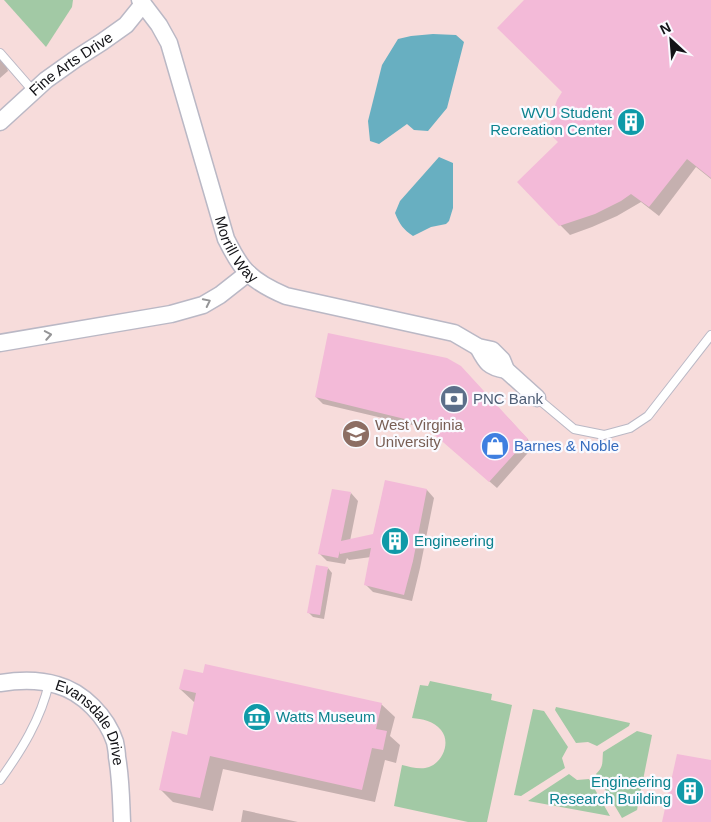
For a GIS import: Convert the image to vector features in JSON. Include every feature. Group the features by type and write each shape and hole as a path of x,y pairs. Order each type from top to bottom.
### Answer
{"street":[{"name":"Fine Arts Drive","path":"0,122 46,80 126,25 145,1"},
{"name":"Morrill Way","path":"145,1 169,43 226,238 248,273 268,288 286,296 454,333 478,347 484,358 494,368 506,370 537,398"},
{"path":"0,344 171,314 202,305 220,295 248,273"},
{"name":"Evansdale Drive","path":"0,683 30,680 58,685 75,693 95,709 107,725 115,742 120,774 122,822"}],"lane":[{"path":"0,53 34,92"},
{"path":"537,398 574,429 604,435 630,428 648,416 711,335"},
{"path":"0,780 13,762 39,716 46,699 49,683"}],"shaded area":[{"name":"West Virginia University","path":"0,0 711,0 711,822 0,822"}],"green space":[{"path":"4,0 73,0 72,7 46,47"},
{"path":"430,681 492,694 491,700 512,705 487,822 468,822 394,806 402,765 419,768 429,767 438,761 444,751 445,740 441,730 435,724 428,721 412,718 420,685 428,686"},
{"path":"556,707 630,723 629,726 597,746 588,742 576,743 555,710"},
{"path":"533,709 544,711 568,747 562,758 565,768 521,796 514,795"},
{"path":"637,731 652,735 637,810 622,818 596,774 601,766 603,752"},
{"path":"569,774 577,780 589,779 610,816 528,801"}],"water":[{"path":"433,34 456,35 464,42 447,108 428,131 414,130 407,124 379,144 370,141 368,121 382,65 398,39"},
{"path":"439,157 453,163 453,208 449,221 446,224 431,227 413,236 402,226 395,213 400,201"}],"building":[{"name":"WVU Student Recreation Center","path":"524,0 711,0 711,178 687,159 649,207 631,194 595,214 559,226 517,182 558,142 548,132 557,100 562,92 497,28"},
{"path":"328,333 447,358 461,366 528,439 489,482 421,423 315,397"},
{"name":"Engineering","path":"385,480 427,489 413,561 404,595 364,585 371,548 340,554 340,551 338,558 318,554 332,489 351,492 341,541 373,534"},
{"path":"316,565 328,567 320,615 307,613"},
{"path":"205,664 382,703 376,729 387,731 383,750 372,748 362,790 210,756 200,798 159,790 172,731 187,735 196,693 179,689 184,669 203,673"},
{"name":"Engineering Research Building","path":"677,754 711,760 711,822 662,822"}],"place":[{"name":"WVU Student Recreation Center","path":"631,122"},
{"name":"PNC Bank","path":"454,399"},
{"name":"West Virginia University","path":"356,434"},
{"name":"Barnes & Noble","path":"495,446"},
{"name":"Engineering","path":"395,541"},
{"name":"Watts Museum","path":"257,717"},
{"name":"Engineering Research Building","path":"690,791"}]}
